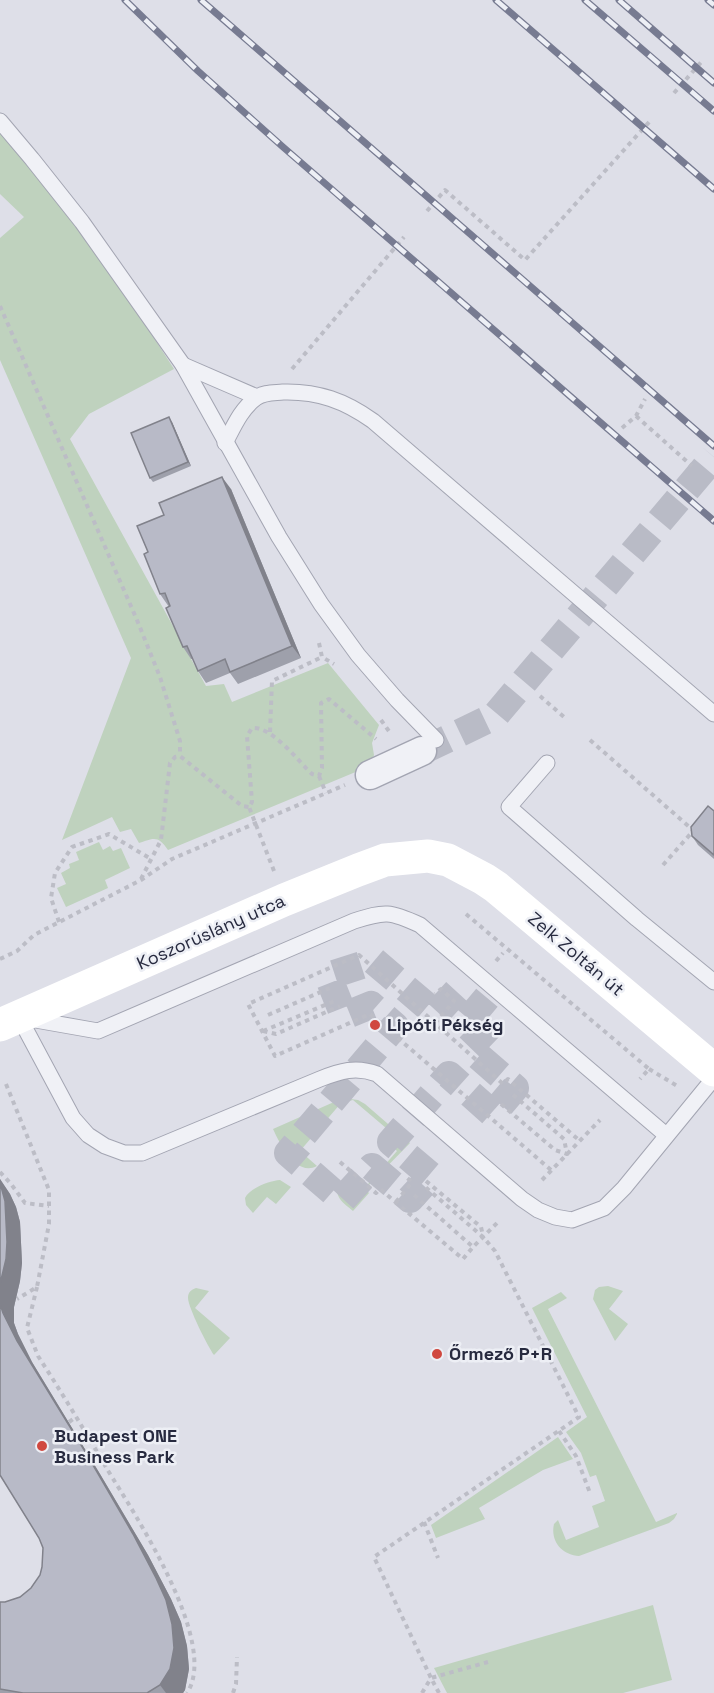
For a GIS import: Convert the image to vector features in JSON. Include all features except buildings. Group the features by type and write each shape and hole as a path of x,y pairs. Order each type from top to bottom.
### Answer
{"street":[{"path":"370,775 429,745"},
{"name":"Koszorúslány utca","path":"10,1021 358,870 385,860 428,856"},
{"name":"Zelk Zoltán út","path":"428,856 448,860 496,887 714,1070"}],"lane":[{"path":"0,121 82,222 183,365 279,537 328,613 397,700 429,745"},
{"path":"183,365 263,395 302,392 336,399 356,408 714,714"},
{"path":"225,443 241,412 263,395"},
{"path":"547,763 509,807 637,919 714,982"},
{"path":"10,1021 98,1031 354,921 378,913 398,915 420,925 666,1135"},
{"path":"10,1021 73,1118 88,1135 105,1146 124,1153 142,1153 328,1076 347,1069 358,1069 377,1074 522,1199 538,1210 555,1217 572,1220 604,1208 624,1188 714,1078"}],"path":[{"path":"674,93 703,60"},
{"path":"427,212 445,190 525,260 650,121"},
{"path":"263,395 285,377 404,237"},
{"path":"0,306 160,677 180,741 180,756"},
{"path":"622,428 636,416 645,399"},
{"path":"636,416 692,466"},
{"path":"270,732 272,681 322,657"},
{"path":"540,696 564,717"},
{"path":"326,793 319,776 322,768 321,703 329,699 370,734"},
{"path":"249,807 252,802 247,736 252,729 259,728 270,732 312,774 319,776"},
{"path":"590,740 700,837"},
{"path":"180,756 242,807 249,807"},
{"path":"141,880 161,840 170,763 175,757 180,756"},
{"path":"0,959 17,951 34,935 141,880 172,859 333,790"},
{"path":"249,807 275,874"},
{"path":"663,865 700,822"},
{"path":"59,922 51,898 56,873 72,847 109,834 151,859"},
{"path":"466,914 649,1069 640,1079"},
{"path":"551,1170 370,1014 274,1056 248,1004 359,955 504,1084 508,1079 580,1141"},
{"path":"268,1015 332,987"},
{"path":"435,994 441,989 454,1001 435,1023"},
{"path":"262,1031 337,1000"},
{"path":"262,1031 276,1034 340,1006"},
{"path":"6,1084 49,1190 49,1224 27,1328 39,1356 152,1543 173,1585 188,1625 194,1650 195,1667 187,1693"},
{"path":"511,1093 564,1139 567,1154"},
{"path":"501,1104 555,1150 567,1154"},
{"path":"542,1180 600,1120"},
{"path":"340,1162 376,1193 380,1189 463,1259 500,1220"},
{"path":"0,1172 24,1203 49,1206"},
{"path":"396,1202 412,1182 406,1177"},
{"path":"426,1181 481,1227 483,1237"},
{"path":"423,1185 483,1237 495,1251 579,1417 374,1557 439,1693"},
{"path":"414,1195 473,1247"},
{"path":"17,1299 37,1287"},
{"path":"69,1422 76,1417"},
{"path":"559,1431 576,1456 590,1493"},
{"path":"424,1522 438,1558"},
{"path":"233,1693 236,1684 237,1657"},
{"path":"422,1693 431,1678 488,1662"}],"green space":[{"path":"0,130 116,279 174,369 89,414 70,439 206,686 224,684 232,702 328,663 379,725 372,743 374,755 370,766 168,850 155,839 139,843 131,829 120,832 112,817 62,840 131,658 0,360 0,238 24,217 0,194"},
{"path":"99,842 103,850 110,846 113,851 121,848 130,868 105,880 108,888 66,907 57,888 66,884 61,873 70,868 69,864 79,860 76,852"},
{"path":"343,1098 358,1100 365,1104 410,1143 365,1189 369,1193 353,1211 339,1197 338,1184 355,1199 397,1151 380,1136 386,1128 353,1100 341,1103 300,1151 317,1166 309,1168 302,1167 290,1157 273,1129"},
{"path":"280,1180 291,1187 276,1204 267,1197 253,1213 246,1205 247,1194 260,1186"},
{"path":"608,1286 623,1291 609,1309 628,1324 615,1341 593,1299 595,1290"},
{"path":"196,1288 209,1291 195,1308 230,1338 214,1355 189,1303 189,1293"},
{"path":"561,1292 567,1298 548,1309 656,1522 677,1513 669,1523 579,1556 567,1553 559,1546 554,1536 554,1524 558,1520 566,1540 599,1527 592,1506 605,1501 596,1475 590,1477 581,1453 566,1432 587,1417 532,1308"},
{"path":"558,1437 573,1459 543,1470 479,1508 485,1519 436,1538 431,1525"},
{"path":"653,1605 672,1680 623,1693 447,1693 434,1668"}],"tunnel":[{"path":"422,751 495,716 714,457"},
{"path":"374,961 436,1014 457,991 494,1022 469,1048 515,1088 493,1114 449,1075 391,1142 431,1176 410,1199 372,1167 342,1200 288,1153 395,1026 371,1005 344,1016 328,976 374,961"}],"railway":[{"path":"125,0 198,71 283,147 714,521"},
{"path":"201,0 714,446"},
{"path":"496,0 714,189"},
{"path":"585,0 714,111"},
{"path":"619,0 714,83"},
{"path":"708,0 714,5"}],"place":[{"name":"Lipóti Pékség","path":"375,1025"},
{"name":"Őrmező P+R","path":"437,1354"},
{"name":"Budapest ONE Business Park","path":"42,1446"}]}
